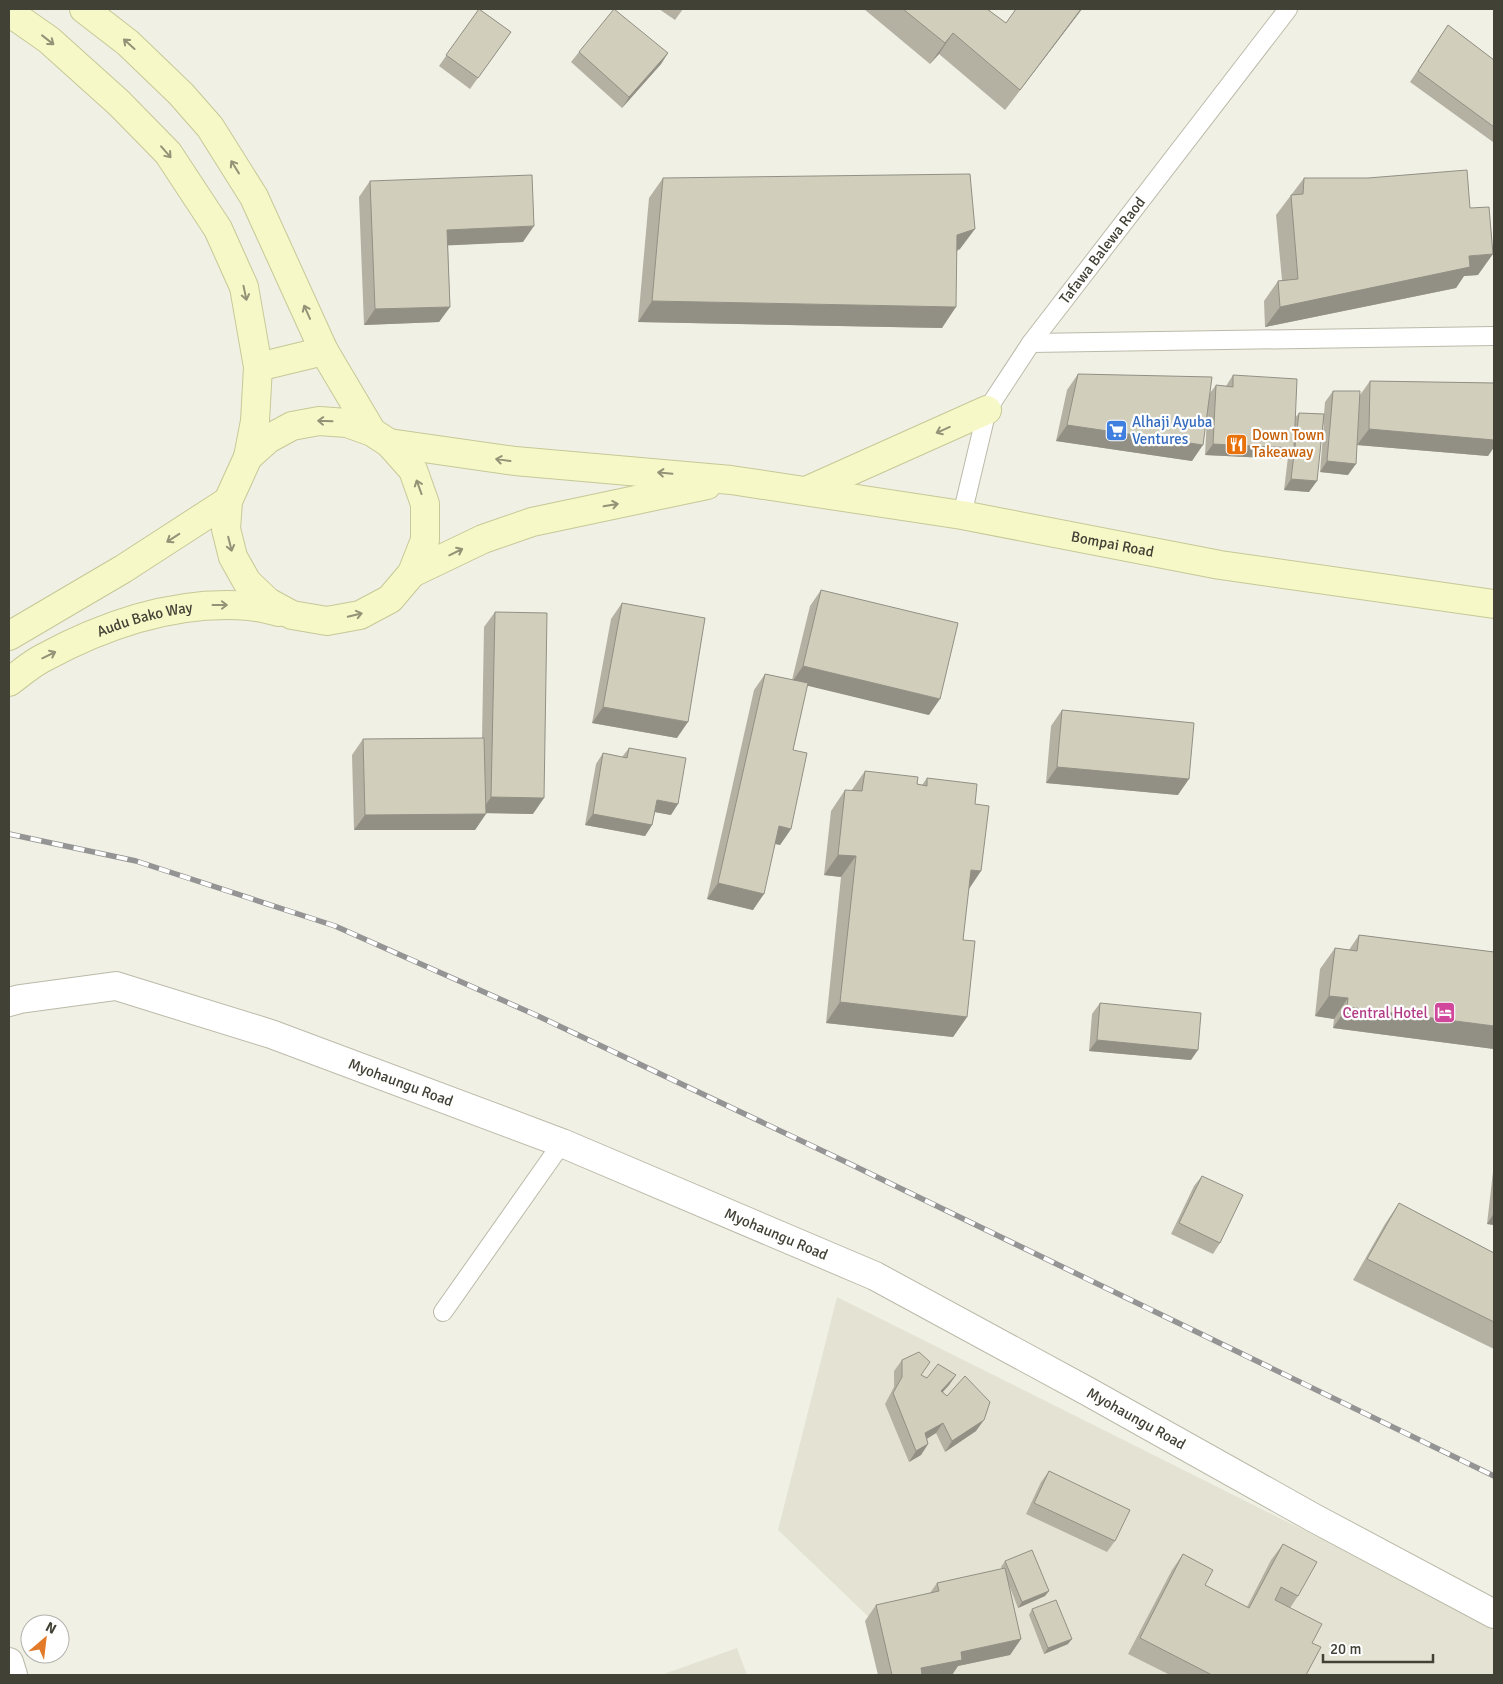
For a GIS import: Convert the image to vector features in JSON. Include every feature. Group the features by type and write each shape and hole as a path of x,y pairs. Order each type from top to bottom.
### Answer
{"main road":[{"path":"84,9 128,42 181,94 210,126 254,197 324,351 381,437 413,470 426,504 425,540 412,574"},
{"path":"9,12 49,40 119,103 168,153 218,229 244,287 258,367 255,421 248,457 228,501 226,529 233,557 247,582 268,602 292,615"},
{"path":"258,367 324,351"},
{"path":"806,491 987,410"},
{"name":"Bompai Road","path":"248,457 268,439 292,426 319,420 346,423 381,437 515,461 731,480 962,515 1220,565 1494,604"},
{"path":"412,574 483,539 532,522 731,480"},
{"path":"9,636 138,560 228,501"},
{"name":"Audu Bako Way","path":"9,682 42,658 103,630 162,611 216,605 251,606 327,621 360,615 390,599 412,574"}],"street":[{"name":"Myohaungu Road","path":"9,1002 116,986 271,1034 562,1143 875,1276 1087,1391 1314,1518 1494,1614"},
{"path":"9,1662 13,1675"}],"lane":[{"name":"Tafawa Balewa Raod","path":"962,515 987,410 1031,343 1288,9"},
{"path":"1031,343 1494,336"},
{"path":"443,1312 562,1143"}],"shaded area":[{"path":"837,1297 1494,1625 1494,1675 929,1675 778,1530"},
{"path":"737,1648 747,1675 661,1675"}],"building":[{"path":"479,9 511,32 478,78 446,55"},
{"path":"614,9 668,53 629,97 579,52"},
{"path":"903,9 987,9 1006,23 1016,9 1081,9 1020,90 953,33 945,43"},
{"path":"1448,25 1494,60 1494,127 1418,71"},
{"path":"1467,170 1470,208 1489,207 1493,254 1469,256 1470,267 1280,307 1278,281 1298,279 1291,195 1303,194 1304,178 1368,178"},
{"path":"970,174 975,229 957,235 956,307 652,301 663,178"},
{"path":"532,175 534,226 447,230 450,307 375,309 370,181"},
{"path":"1078,374 1212,377 1203,445 1067,425"},
{"path":"1233,375 1297,379 1294,448 1213,444 1216,385 1233,387"},
{"path":"1370,381 1494,383 1494,440 1369,429"},
{"path":"1333,391 1360,391 1356,464 1327,461"},
{"path":"1299,413 1324,414 1317,481 1291,479"},
{"path":"821,590 958,623 940,699 803,666"},
{"path":"622,603 705,618 688,722 603,707"},
{"path":"495,612 547,613 544,798 491,797"},
{"path":"765,674 808,683 793,750 807,753 791,829 779,826 764,894 718,883"},
{"path":"1062,710 1194,723 1189,779 1057,767"},
{"path":"484,738 486,814 365,815 363,739"},
{"path":"629,748 686,758 678,804 657,800 652,825 593,814 603,753 627,758"},
{"path":"865,771 918,777 917,784 927,786 927,778 977,784 975,804 989,806 981,871 971,870 963,940 975,941 967,1017 840,1002 856,856 838,855 845,790 862,791"},
{"path":"1359,935 1494,952 1494,1026 1347,1007 1348,998 1329,996 1335,948 1357,951"},
{"path":"1100,1003 1201,1013 1198,1050 1097,1040"},
{"path":"1202,1176 1243,1195 1220,1243 1179,1223"},
{"path":"1399,1203 1494,1253 1494,1322 1367,1259"},
{"path":"919,1352 930,1362 921,1375 927,1378 938,1364 956,1375 941,1391 947,1396 965,1376 990,1402 984,1420 952,1441 943,1423 925,1433 928,1444 916,1451 893,1393 902,1377 902,1360"},
{"path":"1049,1471 1130,1510 1115,1541 1034,1503"},
{"path":"1283,1544 1317,1562 1298,1596 1281,1587 1275,1600 1322,1624 1312,1643 1321,1647 1306,1675 1212,1675 1140,1638 1183,1554 1213,1570 1205,1585 1249,1608"},
{"path":"1032,1550 1049,1591 1022,1602 1005,1561"},
{"path":"1005,1568 1021,1639 961,1652 962,1660 921,1668 922,1675 892,1675 876,1605 939,1591 937,1583"},
{"path":"1056,1600 1072,1639 1048,1648 1032,1609"}],"railway":[{"path":"9,834 136,861 335,926 538,1016 846,1162 1494,1476"}],"place":[{"name":"Alhaji Ayuba Ventures","path":"1116,431"},
{"name":"Down Town Takeaway","path":"1236,444"},
{"name":"Central Hotel","path":"1444,1013"}]}
